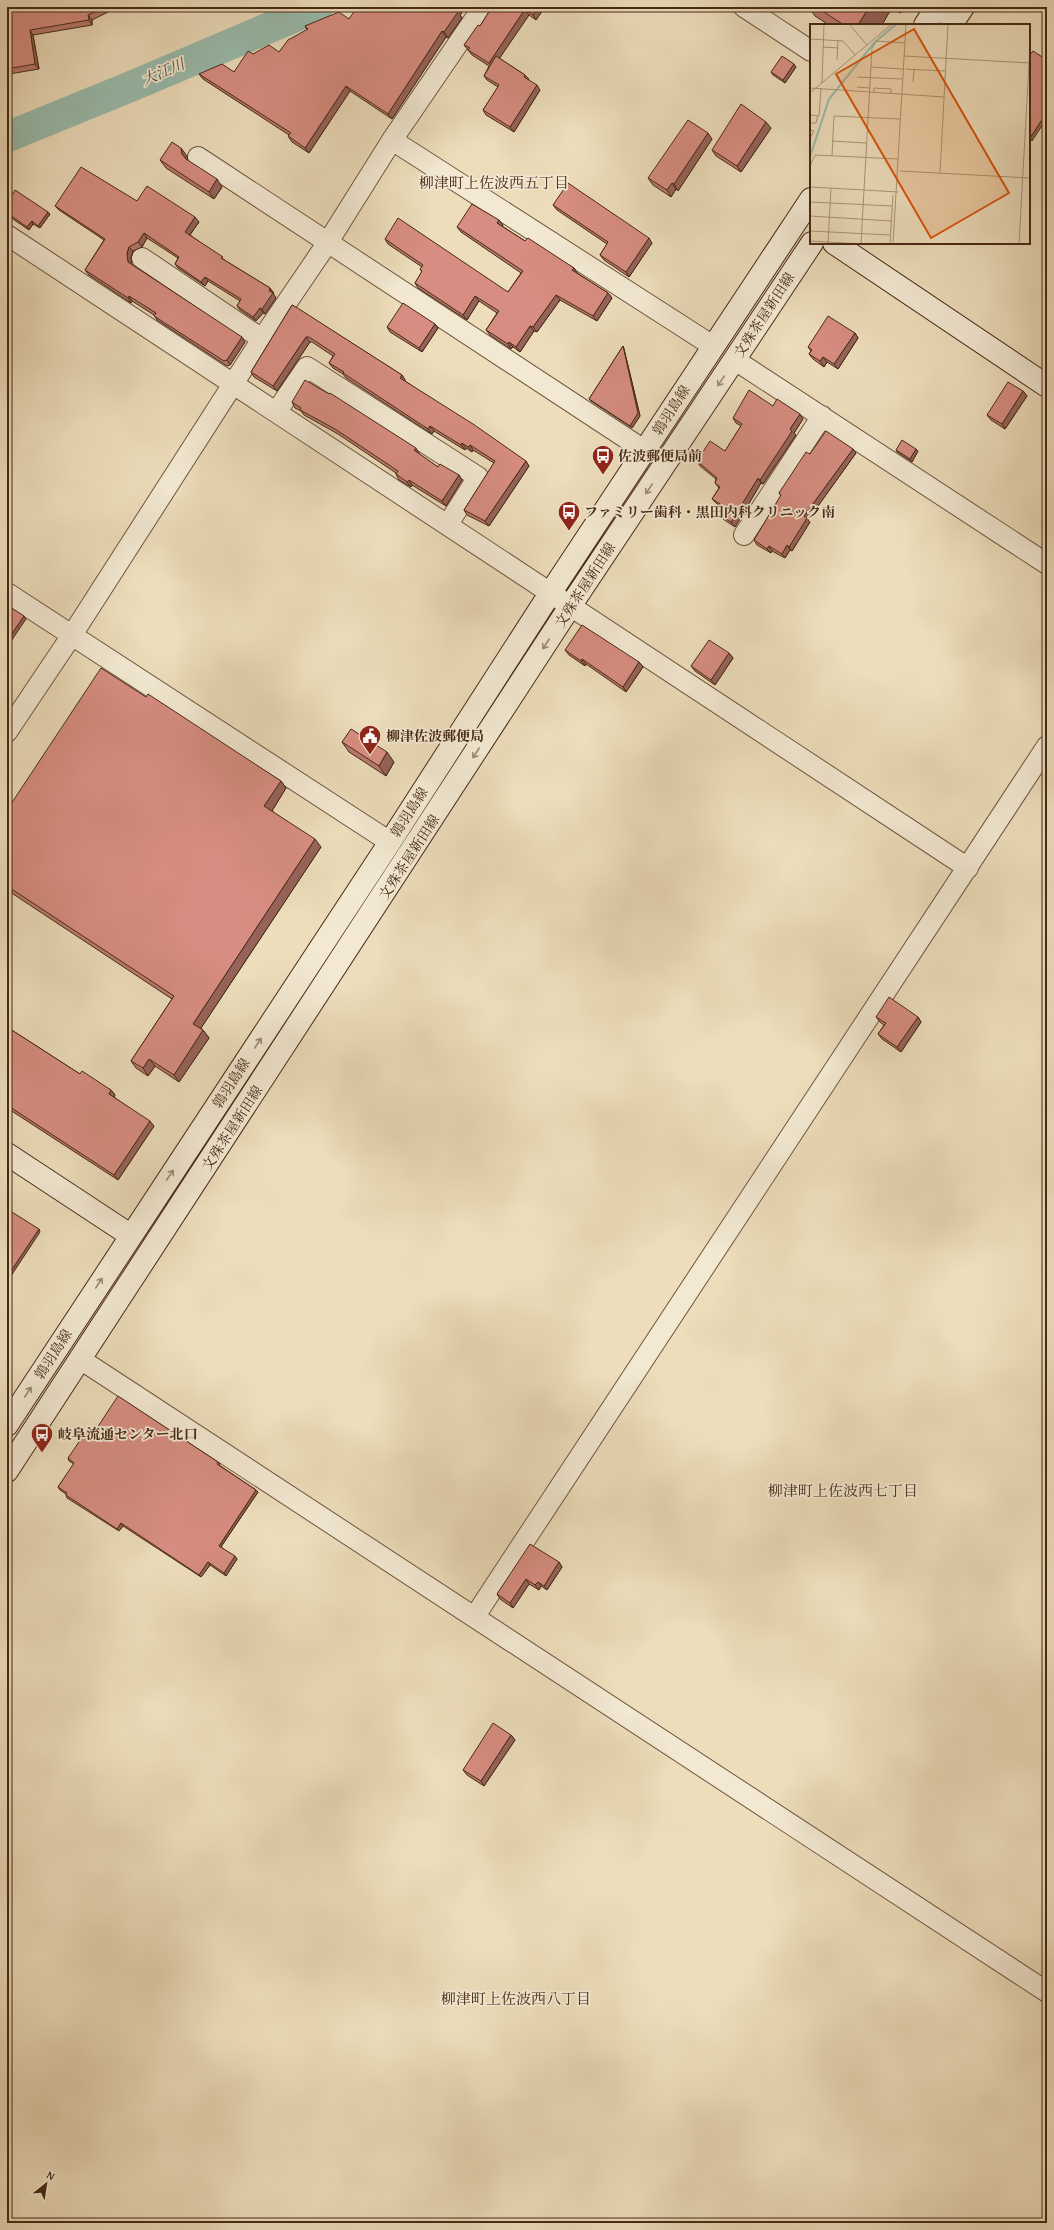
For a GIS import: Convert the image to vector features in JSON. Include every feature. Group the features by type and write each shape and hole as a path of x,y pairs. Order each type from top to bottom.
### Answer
{"main road":[{"path":"926,24 937,7"},
{"path":"952,24 963,7"},
{"name":"鶉羽島線","path":"7,1425 130,1235 390,842 551,592 713,346 804,224 810,203"},
{"name":"文殊茶屋新田線","path":"7,1471 571,606 811,244"},
{"path":"835,244 1047,386"},
{"path":"7,1154 130,1235"}],"street":[{"path":"7,732 72,635 262,339 328,242 392,140 483,7"},
{"path":"744,7 810,50"},
{"path":"392,140 713,346"},
{"path":"198,157 644,450"},
{"path":"7,235 277,411 968,868"},
{"path":"142,258 262,339"},
{"path":"735,360 1047,564"},
{"path":"277,411 307,367 478,477 448,524"},
{"path":"744,535 822,416"},
{"path":"7,593 390,842"},
{"path":"475,1616 1047,746"},
{"path":"80,1359 475,1616 1047,1992"}],"building":[{"path":"7,7 105,7 88,15 89,20 30,30 35,64 7,69"},
{"path":"357,7 458,8 456,11 458,12 444,32 442,31 388,114 346,86 305,148 288,136 291,133 199,74 222,64 234,72 248,51 253,54 269,45 279,52 288,40 308,29 305,26 339,12 349,19"},
{"path":"492,7 538,7 533,15 525,9 489,63 468,50 470,48 464,45 478,25 480,26"},
{"path":"816,7 869,7 859,24 842,24"},
{"path":"1033,51 1047,60 1047,112 1030,138 1030,55"},
{"path":"496,56 525,75 524,77 537,85 510,127 483,110 499,85 484,76"},
{"path":"782,56 794,64 783,80 771,72"},
{"path":"741,104 766,122 737,166 712,150"},
{"path":"688,120 708,133 674,184 672,183 667,190 648,178"},
{"path":"172,142 181,148 182,154 186,159 217,179 209,192 160,160"},
{"path":"81,167 137,201 147,186 195,217 185,232 223,257 221,258 270,288 269,291 273,293 262,309 260,308 253,317 237,306 241,299 205,277 201,282 175,264 179,257 144,233 138,242 129,247 127,253 128,262 242,337 227,360 224,361 154,316 156,313 129,296 128,298 85,270 105,239 55,206"},
{"path":"568,183 649,238 626,272 600,255 608,242 553,205"},
{"path":"15,190 48,212 38,226 32,221 27,227 7,213 7,203"},
{"path":"472,204 499,220 497,223 525,241 528,238 574,268 572,270 608,293 593,316 556,295 533,327 530,326 516,347 509,342 508,344 486,330 499,311 475,296 463,315 415,283 422,271 420,269 423,265 385,239 398,218 508,292 523,271 457,227"},
{"path":"403,303 435,324 419,348 387,327"},
{"path":"292,305 402,375 400,378 473,424 526,461 485,521 464,510 495,461 470,445 468,447 462,443 461,445 430,426 428,429 343,373 344,372 329,363 335,354 309,337 306,337 273,386 251,372"},
{"path":"828,316 855,333 834,364 823,357 820,361 809,354 812,350 808,347"},
{"path":"623,346 638,413 630,426 589,399"},
{"path":"305,380 329,394 330,393 416,448 414,450 438,467 440,464 459,475 442,501 409,480 407,482 396,474 398,471 335,429 300,410 301,408 292,402"},
{"path":"1008,382 1023,391 1002,424 987,415"},
{"path":"749,390 773,406 777,399 800,414 790,429 792,431 760,480 758,478 731,522 720,515 725,507 712,499 720,487 715,483 717,478 697,461 710,441 725,451 742,424 733,418"},
{"path":"826,431 853,449 804,516 807,518 789,547 787,545 782,554 769,546 767,549 754,540 781,495 779,493 806,452 810,454"},
{"path":"902,440 916,449 910,459 896,450"},
{"path":"7,605 24,616 7,641"},
{"path":"582,625 639,662 623,687 582,659 581,661 565,650"},
{"path":"709,640 729,653 711,680 691,666"},
{"path":"101,668 146,697 148,694 281,781 264,806 315,839 193,1024 203,1030 174,1075 149,1059 143,1068 131,1061 174,996 7,886 7,810"},
{"path":"351,729 387,752 379,766 342,742"},
{"path":"889,997 918,1017 897,1047 878,1034 886,1023 876,1017"},
{"path":"7,1027 80,1074 82,1071 111,1090 109,1094 150,1121 114,1175 7,1105"},
{"path":"7,1209 39,1229 7,1277"},
{"path":"118,1396 218,1462 217,1464 256,1490 219,1546 235,1556 224,1573 208,1562 199,1575 121,1523 117,1529 66,1495 67,1493 58,1487 74,1463 68,1458 85,1433 91,1437"},
{"path":"530,1544 559,1562 544,1586 538,1582 535,1585 526,1579 510,1603 497,1594"},
{"path":"493,1723 511,1735 481,1781 463,1770"}],"waterway":[{"name":"大江川","path":"7,137 318,7"}],"place":[{"name":"佐波郵便局前","path":"603,476"},
{"name":"ファミリー歯科・黒田内科クリニック南","path":"569,532"},
{"name":"柳津佐波郵便局","path":"370,756"},
{"name":"岐阜流通センター北口","path":"42,1454"}],"district":[{"name":"柳津町上佐波西五丁目","path":"494,183"},
{"name":"柳津町上佐波西七丁目","path":"843,1491"},
{"name":"柳津町上佐波西八丁目","path":"516,1999"}]}
